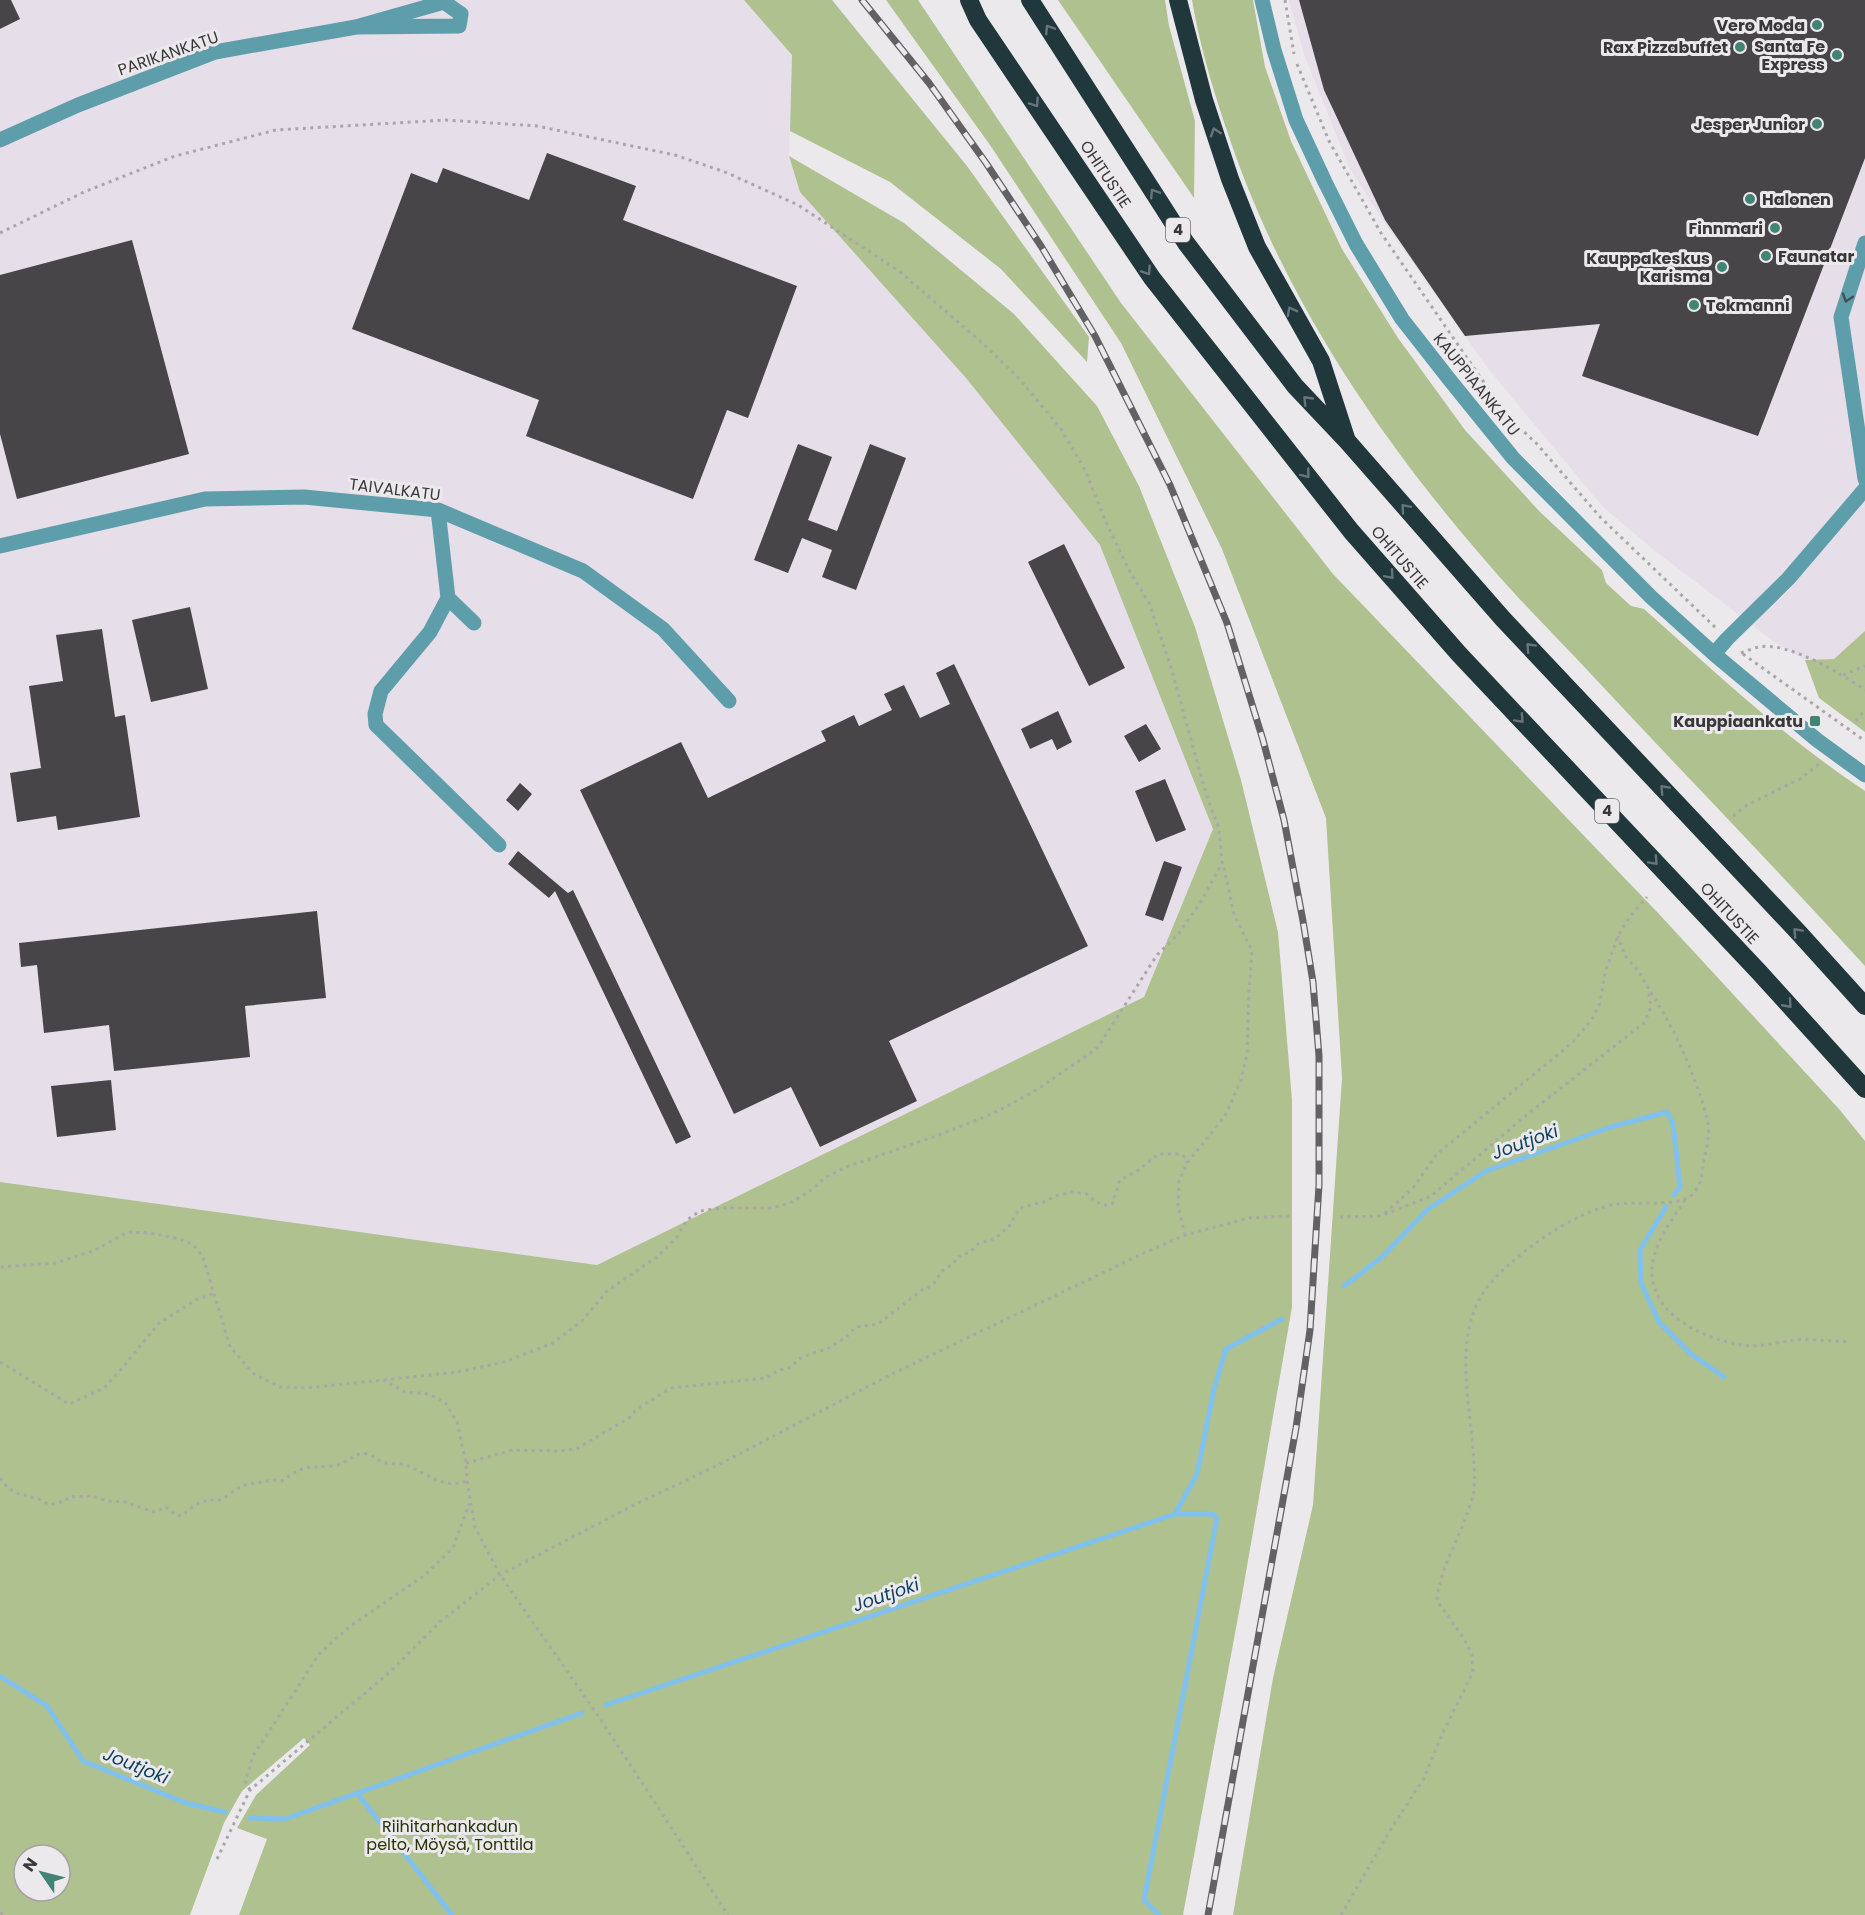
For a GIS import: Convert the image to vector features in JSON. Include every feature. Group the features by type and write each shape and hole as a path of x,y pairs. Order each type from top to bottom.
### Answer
{"highway":[{"path":"956,0 978,20"},
{"name":"OHITUSTIE","path":"969,0 978,20 1152,278 1351,531 1459,654 1759,972 1865,1089"},
{"name":"OHITUSTIE","path":"1030,0 1186,243 1294,386 1348,442 1495,610 1865,1006"},
{"path":"1178,0 1204,100 1230,179 1257,247 1321,361 1348,442"}],"street":[{"name":"KAUPPIAANKATU","path":"1262,0 1274,50 1296,120 1356,244 1402,319 1513,458 1651,597 1714,654 1817,740 1865,775"},
{"name":"PARIKANKATU","path":"0,140 78,105 215,52 356,27 444,2 461,14 459,26 356,27"},
{"path":"1865,243 1841,317 1865,479"},
{"path":"1714,654 1726,639 1788,579 1865,489"},
{"name":"TAIVALKATU","path":"0,546 206,499 304,497 438,510 583,571 663,629 729,701"},
{"path":"438,510 448,598 430,632 381,691 375,714 376,725 499,845"},
{"path":"448,598 474,623"}],"path":[{"path":"1286,0 1295,58 1329,141 1381,233 1507,416 1537,444 1601,518 1741,653 1865,741"},
{"path":"0,233 84,192 175,156 276,130 446,120 537,126 675,155 724,172 798,206 832,226 908,279 1017,376 1061,429 1085,470 1105,520 1129,570 1149,603 1171,666 1201,776 1219,829 1222,864 1234,914 1252,951 1247,1054 1241,1080 1225,1116 1187,1162 1179,1181 1178,1206 1185,1235"},
{"path":"1741,653 1760,647 1780,648 1821,664 1865,690"},
{"path":"1842,675 1865,666"},
{"path":"1856,721 1865,710"},
{"path":"1732,816 1747,805 1800,779 1819,764"},
{"path":"0,1266 55,1263 93,1251 128,1232 150,1233 180,1239 193,1245 202,1257 230,1347 255,1374 280,1387 307,1388 458,1372 504,1362 553,1343 582,1321 608,1290 657,1257 676,1238 687,1220 700,1211 720,1208 773,1208 792,1202 846,1167 939,1135 994,1113 1033,1092 1085,1058 1098,1047 1157,955 1179,933 1202,900 1222,864"},
{"path":"1381,1216 1413,1188 1437,1154 1573,1042 1592,1019 1600,1003 1605,973 1618,936 1631,915 1647,897"},
{"path":"1618,936 1625,956 1639,972 1682,1046 1700,1095 1708,1126 1703,1171 1698,1189 1685,1200 1663,1233 1653,1259 1652,1279 1663,1306 1680,1322 1712,1338 1743,1345 1772,1345 1797,1340 1850,1342"},
{"path":"1340,1216 1381,1216 1431,1196 1529,1113 1644,1023 1651,1007 1648,988"},
{"path":"466,1462 513,1450 576,1449 628,1418 637,1409 671,1388 766,1378 779,1370 791,1367 799,1359 827,1349 845,1338 856,1327 878,1324 922,1290 933,1285 942,1271 954,1263 957,1257 970,1252 978,1244 996,1238 1009,1226 1020,1208 1047,1202 1055,1196 1072,1192 1087,1194 1096,1202 1108,1206 1112,1204 1120,1180 1139,1170 1158,1154 1180,1154 1187,1162"},
{"path":"1341,1915 1423,1779 1473,1672 1472,1654 1463,1637 1437,1601 1438,1584 1464,1525 1474,1492 1466,1349 1474,1307 1485,1290 1511,1263 1545,1237 1580,1216 1615,1204 1685,1200"},
{"path":"217,1858 250,1790 390,1672 441,1621 500,1575 634,1505 726,1461 891,1374 1185,1235 1249,1218 1289,1216"},
{"path":"0,1362 69,1404 104,1388 159,1323 196,1300 215,1293"},
{"path":"382,1380 405,1392 428,1394 445,1402 457,1422 466,1462 474,1527 500,1575 599,1717 728,1915"},
{"path":"0,1478 15,1494 33,1497 49,1505 65,1501 69,1497 93,1496 107,1501 125,1502 154,1512 166,1507 181,1516 195,1505 207,1500 221,1500 243,1485 273,1480 282,1481 299,1469 313,1465 335,1466 347,1463 355,1455 363,1453 385,1463 404,1464 445,1483 459,1484 467,1481"},
{"path":"250,1790 245,1781 253,1755 319,1654 349,1627 425,1575 453,1548 470,1502"},
{"path":"0,1913 6,1915"}],"shaded area":[{"path":"0,0 744,0 792,55 789,156 800,192 966,378 1120,563 1213,829 1144,997 597,1265 0,1182"},
{"path":"1289,0 1865,0 1865,631 1834,659 1805,660 1773,641 1650,547 1602,506 1487,367 1386,225 1350,169 1304,54"}],"green space":[{"path":"744,0 832,0 967,166 1089,337 1087,362 1001,269 890,182 790,131 792,55"},
{"path":"886,0 918,0 1121,303 1333,574 1659,914 1839,1109 1865,1141 1865,1915 1233,1915 1273,1678 1313,1505 1342,1078 1326,818 1222,549 1121,343 990,145"},
{"path":"1058,0 1165,0 1169,26 1195,121 1194,198"},
{"path":"1192,0 1253,0 1265,67 1291,141 1342,249 1398,338 1465,430 1540,512 1602,570 1606,583 1631,606 1644,609 1779,727 1835,771 1865,791 1865,966 1515,594 1469,542 1384,433 1310,317 1278,256 1250,193 1211,80"},
{"name":"Riihitarhankadun pelto, Möysä, Tonttila","path":"789,156 904,223 1014,314 1097,406 1139,486 1195,627 1241,780 1278,932 1292,1100 1292,1307 1183,1915 239,1915 267,1839 237,1828 256,1795 310,1745 304,1738 242,1791 224,1823 190,1915 0,1915 0,1182 597,1265 1144,997 1213,829 1100,545 966,378 800,192"},
{"path":"1865,631 1865,732 1819,698 1805,660 1834,659"}],"building":[{"path":"0,0 11,0 20,19 0,29"},
{"path":"1299,0 1865,0 1865,158 1758,436 1582,376 1600,324 1465,336 1385,220 1324,90"},
{"path":"547,153 636,186 623,220 797,286 748,418 727,410 693,499 526,436 539,400 352,329 411,173 437,183 443,168 529,200"},
{"path":"132,240 189,454 17,499 0,434 0,275"},
{"path":"798,444 832,457 808,520 837,531 870,444 906,458 856,590 822,577 832,550 802,538 788,573 754,560"},
{"path":"1064,544 1125,668 1089,686 1028,562"},
{"path":"190,607 208,689 151,702 132,620"},
{"path":"102,629 115,717 125,715 140,817 58,830 56,816 17,822 10,773 41,768 29,686 63,681 56,635"},
{"path":"954,664 1088,946 889,1041 917,1101 820,1147 791,1087 734,1114 580,790 681,742 708,798 826,741 821,731 854,715 859,726 892,710 884,694 904,685 920,718 950,704 936,673"},
{"path":"1058,711 1072,742 1057,750 1052,739 1030,749 1021,729"},
{"path":"1146,724 1161,749 1139,762 1124,736"},
{"path":"1165,779 1186,830 1156,842 1135,791"},
{"path":"520,783 532,794 518,811 506,800"},
{"path":"518,851 568,893 573,890 691,1137 676,1144 555,891 549,898 508,864"},
{"path":"1164,861 1182,867 1163,921 1145,915"},
{"path":"317,911 326,998 245,1006 250,1057 114,1071 109,1025 44,1033 37,965 21,967 19,943"},
{"path":"111,1080 116,1130 57,1137 51,1086"}],"waterway":[{"name":"Joutjoki","path":"1344,1286 1381,1258 1428,1209 1486,1171 1611,1127 1667,1112 1673,1124 1680,1187 1674,1195"},
{"path":"1666,1207 1640,1250 1641,1283 1659,1322 1691,1354 1724,1377"},
{"name":"Joutjoki","path":"1175,1514 1197,1474 1214,1389 1226,1349 1282,1319"},
{"name":"Joutjoki","path":"606,1705 1175,1514 1212,1514 1217,1518 1144,1900 1159,1915"},
{"name":"Joutjoki","path":"0,1676 47,1706 83,1761 186,1803 225,1812"},
{"name":"Joutjoki","path":"250,1818 285,1819 582,1713"},
{"name":"Joutjoki","path":"357,1793 452,1915"}],"railway":[{"path":"862,0 929,83 1041,246 1095,336 1170,485 1227,623 1263,740 1284,820 1303,921 1313,982 1319,1056 1319,1185 1310,1330 1296,1428 1208,1915"}],"place":[{"name":"Vero Moda","path":"1817,25"},
{"name":"Rax Pizzabuffet","path":"1740,47"},
{"name":"Santa Fe Express","path":"1837,55"},
{"name":"Jesper Junior","path":"1817,124"},
{"name":"Halonen","path":"1750,199"},
{"name":"Finnmari","path":"1775,228"},
{"name":"Faunatar","path":"1766,256"},
{"name":"Kauppakeskus Karisma","path":"1722,267"},
{"name":"Tokmanni","path":"1694,305"},
{"name":"Kauppiaankatu","path":"1815,721"}]}
